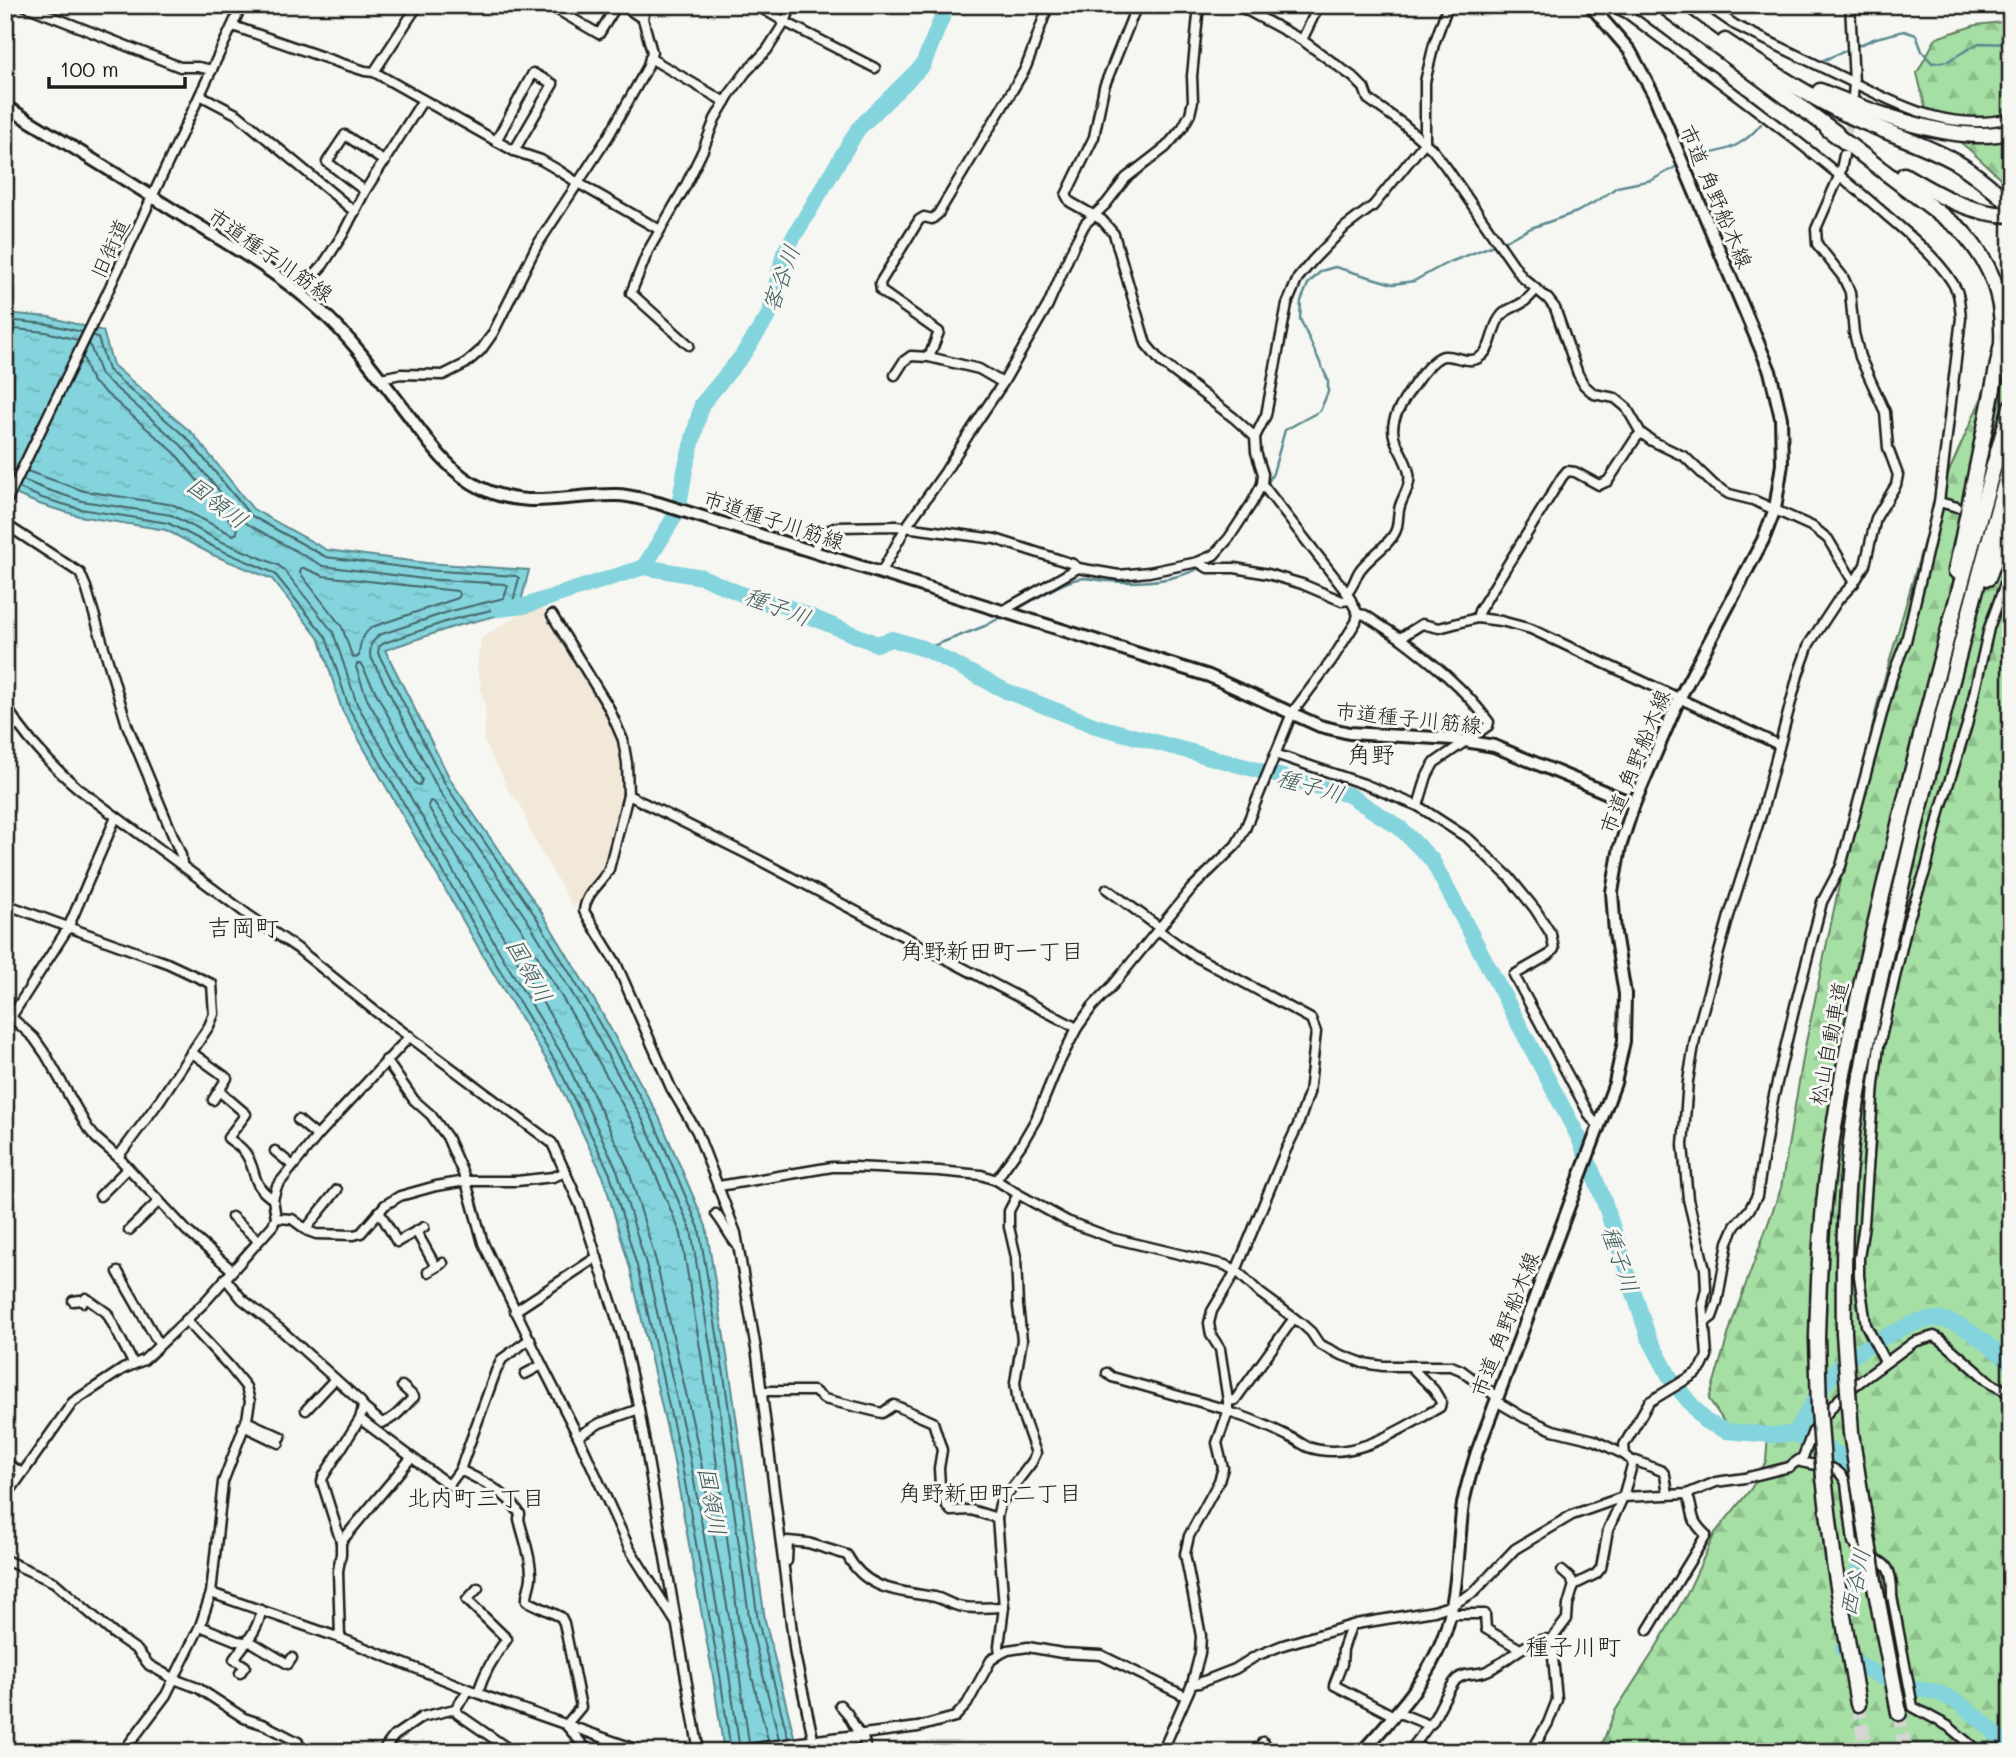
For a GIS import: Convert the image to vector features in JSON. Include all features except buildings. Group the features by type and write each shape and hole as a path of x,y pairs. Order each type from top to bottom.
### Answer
{"highway":[{"path":"5,14 10,5"},
{"path":"1662,5 1960,229 1986,263 2000,300 2002,344 1928,709"},
{"path":"1676,5 1759,64 1847,114 1920,144 1957,163 2011,205"},
{"path":"1759,64 1824,93 1915,124 1964,134 1987,135 2011,131"},
{"path":"1828,129 1941,196 1983,211 2011,215"},
{"name":"松山自動車道","path":"1857,1697 1834,1563 1819,1410 1817,1338 1821,1241 1831,1143 1868,955 1928,709 2011,406"},
{"name":"松山自動車道","path":"1902,1703 1889,1662 1874,1581 1852,1433 1844,1333 1844,1236 1853,1129 1871,1018 1924,792 2011,463"},
{"path":"1924,792 1984,590 2011,513"}],"street":[{"path":"23,5 167,62 212,70"},
{"name":"旧街道","path":"5,503 242,5"},
{"path":"374,72 418,5"},
{"path":"549,5 599,34 620,5 643,19"},
{"path":"381,378 401,374 443,375 465,365 493,334 536,247 608,137 647,68 652,52 643,19 648,5"},
{"path":"756,5 875,68"},
{"path":"689,345 631,293 648,251 685,187 715,119 746,72 767,50 785,22 792,5"},
{"path":"929,357 939,332 881,291 880,283 919,220 924,217 932,219 938,214 1024,71 1049,5"},
{"path":"1138,5 1104,87 1094,137 1066,195 1069,202 1095,215 1114,234 1146,344 1161,362 1227,412 1255,438"},
{"path":"881,573 906,527 1003,383 1048,304 1085,224 1126,178 1166,147 1190,114 1194,101 1192,76 1199,5"},
{"path":"1237,5 1302,40 1353,77 1364,88 1368,99 1425,142 1446,166 1522,277 1555,308 1584,385 1594,394 1615,398 1626,407 1641,433 1685,457 1714,485 1729,494 1753,500 1813,527 1828,539 1854,583"},
{"path":"1302,40 1319,5"},
{"path":"1202,565 1229,538 1263,484 1263,474 1255,452 1255,438 1266,415 1287,304 1298,278 1345,227 1373,206 1425,142 1426,82 1434,44 1448,5"},
{"name":"市道 角野船木線","path":"1362,1752 1395,1714 1427,1670 1443,1638 1451,1609 1463,1502 1477,1452 1615,1083 1624,1041 1625,994 1615,933 1612,892 1620,847 1634,804 1679,699 1763,541 1775,509 1782,464 1781,418 1770,371 1654,95 1630,51 1591,5"},
{"path":"1610,5 1628,14 1840,174 1937,263 1957,292 1961,318 1939,502 1906,641 1892,677 1841,866 1822,902 1772,1104 1757,1196 1735,1226 1728,1242 1717,1303 1712,1317 1705,1322"},
{"path":"1706,5 1735,25 1910,110 1942,119 1983,123 2011,118"},
{"path":"1850,5 1853,96"},
{"path":"233,26 374,72 514,151 541,160 660,230"},
{"path":"650,58 725,102"},
{"path":"496,141 533,73 553,84 514,151"},
{"path":"200,95 238,115 355,212"},
{"path":"299,291 323,265 365,191 423,100"},
{"name":"市道種子川筋線","path":"5,106 254,260 299,291 347,337 435,450 456,472 481,488 536,502 619,495 658,503 1209,676 1320,726 1349,733 1465,741 1494,746 1634,804"},
{"path":"365,191 327,162 345,135 384,162"},
{"path":"1625,1455 1624,1445 1649,1402 1695,1374 1707,1356 1703,1302 1706,1289 1705,1269 1688,1199 1684,1122 1688,1081 1704,1003 1809,644 1865,565 1876,518 1896,485 1898,475 1888,448 1885,412 1860,357 1854,332 1850,292 1843,277 1817,244 1816,229 1840,174 1844,155"},
{"path":"812,552 827,531 837,527 897,526 995,539 1073,564 1078,568 1119,575 1202,565 1235,568 1303,584 1342,601 1349,596 1364,565 1396,530 1399,506 1409,487 1410,474 1393,435 1393,422 1399,409 1430,363 1440,356 1472,361 1481,357 1490,346 1498,319 1506,310 1525,301 1536,290"},
{"path":"895,375 904,361 911,356 929,357 979,369 1003,383"},
{"path":"1477,618 1567,471 1575,472 1600,485 1608,481 1641,433"},
{"path":"996,1180 1036,1119 1058,1065 1077,1028 1092,1007 1191,889 1236,845 1260,794 1292,713 1332,660 1356,622 1358,614 1349,596 1263,484"},
{"path":"1939,502 1957,507"},
{"path":"5,524 80,573 127,725 181,855 182,864"},
{"path":"1883,1360 1866,1325 1859,1276 1879,1046 1908,921 1926,869 1941,808 1967,724 1989,628 2011,567"},
{"path":"1004,610 1078,568"},
{"path":"1358,614 1365,615 1400,638 1456,684 1489,722 1488,726 1434,763 1418,806"},
{"path":"552,615 608,708 623,740 628,795 609,869 588,895 584,911 616,963 671,1088 697,1132 736,1233 762,1391 795,1655 810,1740 816,1752"},
{"path":"1400,638 1422,624 1439,628 1477,618 1531,629 1779,745"},
{"path":"5,705 18,725 58,772 247,914 297,948 552,1143 580,1205 622,1335 639,1409 699,1752"},
{"path":"5,728 18,725"},
{"path":"1274,756 1364,784 1418,806 1469,839 1509,877 1551,934 1554,949 1549,956 1514,975 1598,1130"},
{"path":"628,795 1077,1028"},
{"path":"116,817 68,928 8,1019 34,1038 96,1138 118,1157 187,1231 232,1270"},
{"path":"1107,889 1191,954 1311,1019 1316,1032 1309,1093 1298,1125 1236,1271 1212,1311 1209,1322 1211,1335 1220,1349 1228,1408 1217,1443 1223,1468 1219,1481 1187,1541 1185,1554 1201,1636 1200,1653 1192,1684 1162,1752"},
{"path":"5,904 167,963 212,984 214,1014 158,1103 118,1157"},
{"path":"5,1498 73,1402 133,1363 144,1360 204,1304 273,1224 276,1218 272,1199 277,1186 317,1136 410,1036"},
{"path":"191,1052 227,1078 213,1100"},
{"path":"386,1060 414,1100 431,1115 447,1137 466,1181 483,1243 578,1436 629,1548 677,1623"},
{"path":"219,1091 246,1114 228,1138 242,1148 256,1183 263,1193 272,1199"},
{"path":"298,1120 317,1136"},
{"path":"275,1151 293,1166"},
{"path":"719,1186 832,1167 981,1175 996,1180 1067,1221 1112,1238 1225,1265 1311,1332 1319,1344 1339,1354 1363,1363 1383,1366 1451,1366 1461,1370 1523,1417 1553,1430 1594,1440 1625,1455 1633,1462 1662,1471 1668,1494"},
{"path":"100,1196 128,1168"},
{"path":"276,1218 292,1219 316,1234 354,1236 361,1233 385,1205 400,1196 466,1181 517,1181 553,1177 566,1172"},
{"path":"306,1229 337,1190"},
{"path":"1000,1654 1004,1607 997,1518 1000,1504 1036,1453 1018,1403 1015,1381 1022,1340 1016,1258 1009,1227 1009,1211 1018,1194"},
{"path":"129,1230 159,1201"},
{"path":"379,1211 397,1242 420,1229 436,1268"},
{"path":"716,1214 738,1246"},
{"path":"232,1217 258,1240"},
{"path":"516,1311 597,1257"},
{"path":"118,1272 159,1344"},
{"path":"225,1278 242,1299 281,1330 382,1423 396,1417 398,1409 414,1397 402,1386"},
{"path":"73,1301 83,1302 86,1298 107,1313 133,1363"},
{"path":"1228,1408 1236,1401 1294,1318"},
{"path":"123,1752 166,1695 200,1626 211,1593 223,1482 250,1401 246,1387 186,1320"},
{"path":"1451,1609 1474,1592 1515,1549 1572,1515 1623,1497 1687,1494 1716,1482 1788,1467 1803,1457 1813,1432 1835,1403 1883,1360 1914,1342 1934,1336 1941,1339 1993,1384 2011,1394"},
{"path":"360,1419 449,1485 460,1470 502,1359 530,1339"},
{"path":"525,1374 542,1364"},
{"path":"1107,1373 1112,1377 1168,1394 1228,1408 1308,1447 1337,1452 1386,1436 1440,1406 1441,1402 1434,1390 1411,1367"},
{"path":"306,1410 335,1379"},
{"path":"762,1391 814,1391 824,1399 882,1413 894,1405 933,1422 942,1450 940,1486 947,1506 951,1511 971,1510 997,1518"},
{"path":"340,1638 338,1571 341,1542 322,1482 323,1476 360,1419 363,1408"},
{"path":"578,1436 600,1423 639,1409"},
{"path":"244,1424 280,1440"},
{"path":"341,1542 411,1458"},
{"path":"1798,1461 1834,1468 1843,1477 1853,1542 1889,1568 1907,1677 1902,1703 1948,1726 1979,1752"},
{"path":"5,1462 22,1474"},
{"path":"1574,1585 1596,1574 1601,1568 1608,1530 1623,1497 1633,1462"},
{"path":"460,1470 507,1497 520,1514 532,1576 527,1601 561,1617 564,1623 580,1707 566,1725"},
{"path":"1648,1630 1706,1535 1693,1521 1687,1494"},
{"path":"784,1567 788,1541 808,1543 847,1555 856,1572 889,1589 939,1598 953,1605 1004,1607"},
{"path":"5,1560 54,1582 137,1650 149,1665 198,1688 244,1718 265,1725 298,1742 296,1752"},
{"path":"1531,1752 1558,1700 1553,1657 1554,1636 1567,1619 1574,1585 1562,1571"},
{"path":"382,1752 394,1736 422,1717 455,1709 482,1679 492,1658 507,1639 467,1600 478,1588"},
{"path":"211,1593 340,1638 473,1691 644,1752"},
{"path":"1192,1684 1199,1684 1283,1645 1351,1626 1451,1609 1485,1614 1486,1629 1520,1649"},
{"path":"240,1673 245,1666 234,1659 260,1621 261,1610"},
{"path":"200,1626 237,1641 253,1643 288,1664 292,1658"},
{"path":"1351,1626 1334,1685 1395,1714 1429,1725"},
{"path":"1409,1752 1432,1723 1457,1679 1467,1674 1484,1672 1520,1649 1545,1639 1554,1640"},
{"path":"723,1752 918,1727 955,1717 967,1704 991,1660 1008,1650 1028,1647 1062,1653 1101,1655 1185,1696"},
{"path":"841,1705 861,1735 867,1752"},
{"path":"455,1709 458,1714 513,1752"},
{"path":"566,1725 589,1752"},
{"path":"828,1752 829,1745 861,1735"},
{"path":"1255,1752 1263,1742 1273,1752"}],"shaded area":[{"path":"543,608 606,712 620,745 624,768 624,800 605,870 573,907 532,836 520,803 508,791 484,741 486,713 477,667 481,639 526,610"}],"green space":[{"path":"2011,21 2011,188 1927,115 1917,73 1936,38 1976,25"},
{"path":"2011,301 2011,1752 1599,1752 1615,1711 1687,1594 1715,1533 1751,1489 1766,1461 1768,1434 1727,1426 1709,1399 1732,1322 1781,1188 1805,1047 1877,705 1935,503 1982,397"}],"water":[{"name":"国領川","path":"5,313 49,317 103,331 113,365 193,434 253,509 327,550 426,563 529,570 519,610 456,626 385,650 451,781 542,913 599,1008 659,1117 706,1226 765,1620 798,1752 724,1752 672,1451 630,1268 603,1176 552,1069 492,971 342,710 320,640 272,579 213,555 166,530 79,516 5,490"}],"waterway":[{"name":"客谷川","path":"644,567 678,511 685,470 702,404 742,356 769,315 784,253 858,129 923,65 947,5"},
{"path":"1819,62 1876,38 1904,31 1916,35 1922,51 1932,63 1948,61 1979,43 2011,44"},
{"path":"1685,162 1737,145 1761,124"},
{"path":"1267,485 1285,430 1320,411 1328,392 1328,380 1300,319 1301,301 1308,284 1321,271 1335,267 1393,284 1414,281 1445,264 1577,212 1617,187 1652,180 1679,165"},
{"path":"1222,552 1232,542 1264,491"},
{"path":"1014,611 1077,579 1137,582 1166,579 1193,571 1217,557"},
{"name":"種子川","path":"499,609 524,606 644,567 702,577 760,602 780,604 877,644 892,639 925,649 1006,691 1096,726 1349,795 1400,828 1432,860 1579,1138 1604,1201 1648,1336 1672,1381 1705,1421 1726,1431 1794,1434 1838,1454 1851,1471 1854,1489"},
{"path":"925,649 985,626 1005,615"},
{"name":"種子川","path":"1794,1434 1835,1371 1868,1346 1914,1324 1938,1319 1957,1324 2011,1363"},
{"name":"西谷川","path":"1845,1617 1849,1592 1864,1553 1863,1535"},
{"name":"西谷川","path":"1843,1649 1858,1664 1881,1677 1914,1689 1937,1692 1959,1703 2011,1749"}],"tunnel":[{"path":"1846,145 1851,113"},
{"path":"1858,1704 1866,1752"},
{"path":"1899,1713 1905,1752"}],"district":[{"name":"角野","path":"1371,753"},
{"name":"吉岡町","path":"243,926"},
{"name":"角野新田町一丁目","path":"992,950"},
{"name":"角野新田町二丁目","path":"990,1492"},
{"name":"北内町三丁目","path":"476,1497"},
{"name":"種子川町","path":"1573,1645"}]}
